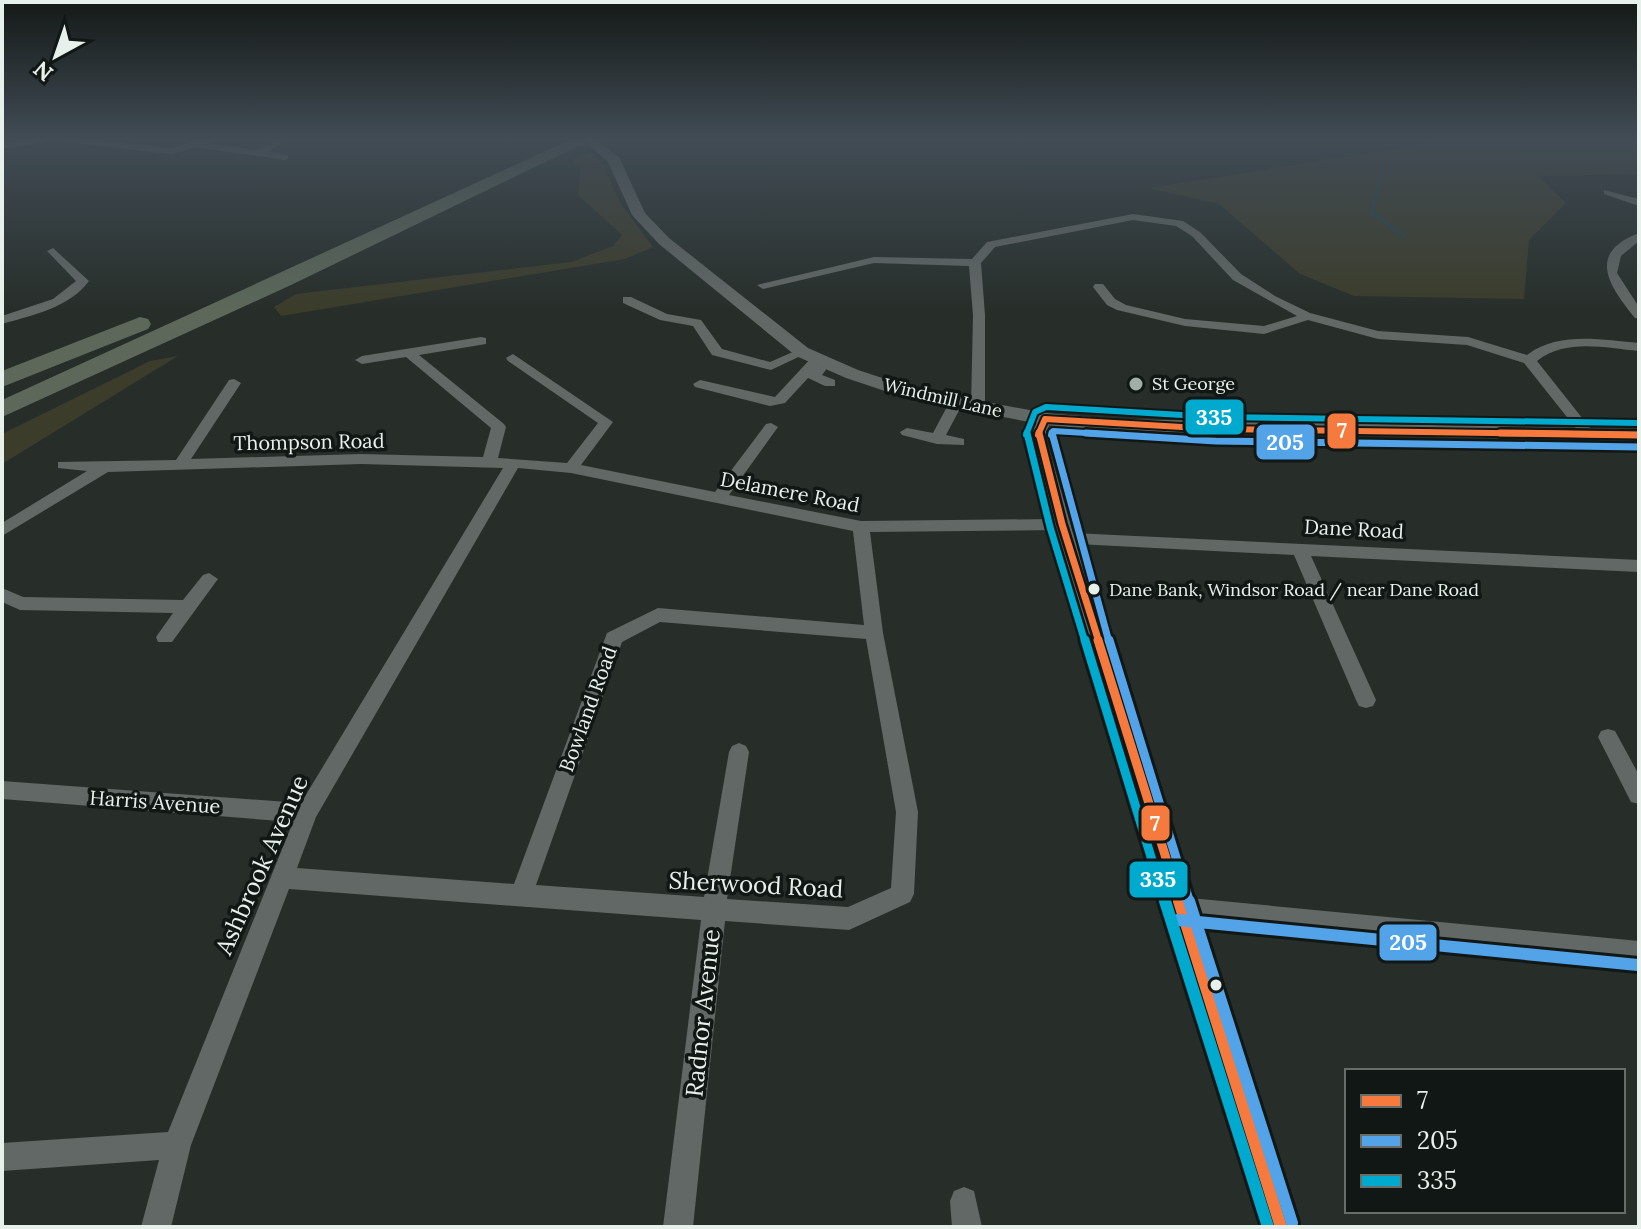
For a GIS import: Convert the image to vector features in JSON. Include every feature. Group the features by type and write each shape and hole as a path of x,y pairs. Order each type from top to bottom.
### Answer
{"highway":[{"path":"2,390 432,195"},
{"path":"2,409 470,195"},
{"path":"2,380 257,277"},
{"path":"2,419 117,357"}],"street":[{"name":"Windmill Lane","path":"630,195 639,215 664,241 815,358 909,393 1045,419 1216,429 1639,435"},
{"path":"978,408 979,315 975,263 991,244 1133,217 1179,223 1196,234 1237,277 1306,316 1378,335 1468,341 1529,360 1587,433"},
{"path":"1639,236 1614,253 1611,264 1613,279 1639,315"},
{"path":"2,320 66,296 79,287 83,281 53,251"},
{"path":"763,285 874,260 975,263"},
{"path":"1099,287 1112,303 1136,312 1236,330 1263,330 1298,322 1306,316"},
{"path":"627,300 664,317 697,323 717,352 771,366 815,358"},
{"path":"362,360 481,341"},
{"path":"1529,360 1538,351 1558,344 1639,347"},
{"path":"409,353 499,427 489,463"},
{"path":"513,358 606,422 571,468"},
{"path":"815,358 814,376 830,383"},
{"path":"700,384 770,402 780,400 815,358"},
{"path":"180,465 234,383"},
{"path":"937,439 956,403"},
{"path":"1045,419 1038,435 1064,531 1179,908 1281,1227"},
{"path":"719,498 771,427"},
{"path":"907,432 959,442"},
{"name":"Thompson Road","path":"63,465 105,467 361,459 513,463"},
{"name":"Delamere Road","path":"513,463 571,468 861,527 1064,531"},
{"name":"Ashbrook Avenue","path":"156,1227 177,1145 307,813 513,463"},
{"name":"Thompson Road","path":"2,530 105,467"},
{"name":"Sherwood Road","path":"280,878 849,919 902,894 907,812 874,633 861,527"},
{"name":"Dane Road","path":"1064,531 1300,549 1639,566"},
{"path":"1300,549 1366,700"},
{"path":"165,637 209,579"},
{"path":"2,594 20,603 187,607"},
{"name":"Bowland Road","path":"521,895 614,638 658,615 874,633"},
{"path":"1608,737 1639,795"},
{"name":"Radnor Avenue","path":"678,1227 714,910 739,752"},
{"name":"Harris Avenue","path":"2,790 307,813"},
{"path":"1179,908 1639,953"},
{"path":"2,1157 177,1145"}],"green space":[{"path":"578,195 617,195 653,247 625,259 281,316 274,307 296,294 571,262 613,246 622,235"},
{"path":"1181,195 1558,195 1566,203 1529,240 1524,299 1354,296 1300,274 1219,204"},
{"path":"178,356 2,464 2,434 150,361"}],"waterway":[{"path":"1376,195 1372,213 1405,237"}],"transit line":[{"name":"335","path":"1268,1227 1050,527 1026,436 1035,412 1046,407 1216,417 1639,423"},
{"name":"7","path":"1045,419 1038,435 1062,524 1281,1227"},
{"name":"7","path":"1045,419 1216,429 1639,435"},
{"name":"205","path":"1292,1223 1137,733 1078,535 1051,436 1053,431 1216,441 1639,447"},
{"name":"205","path":"1178,920 1638,965"}],"place":[{"name":"St George","path":"1136,384"},
{"name":"Dane Bank, Windsor Road / near Dane Road","path":"1094,589"}]}
